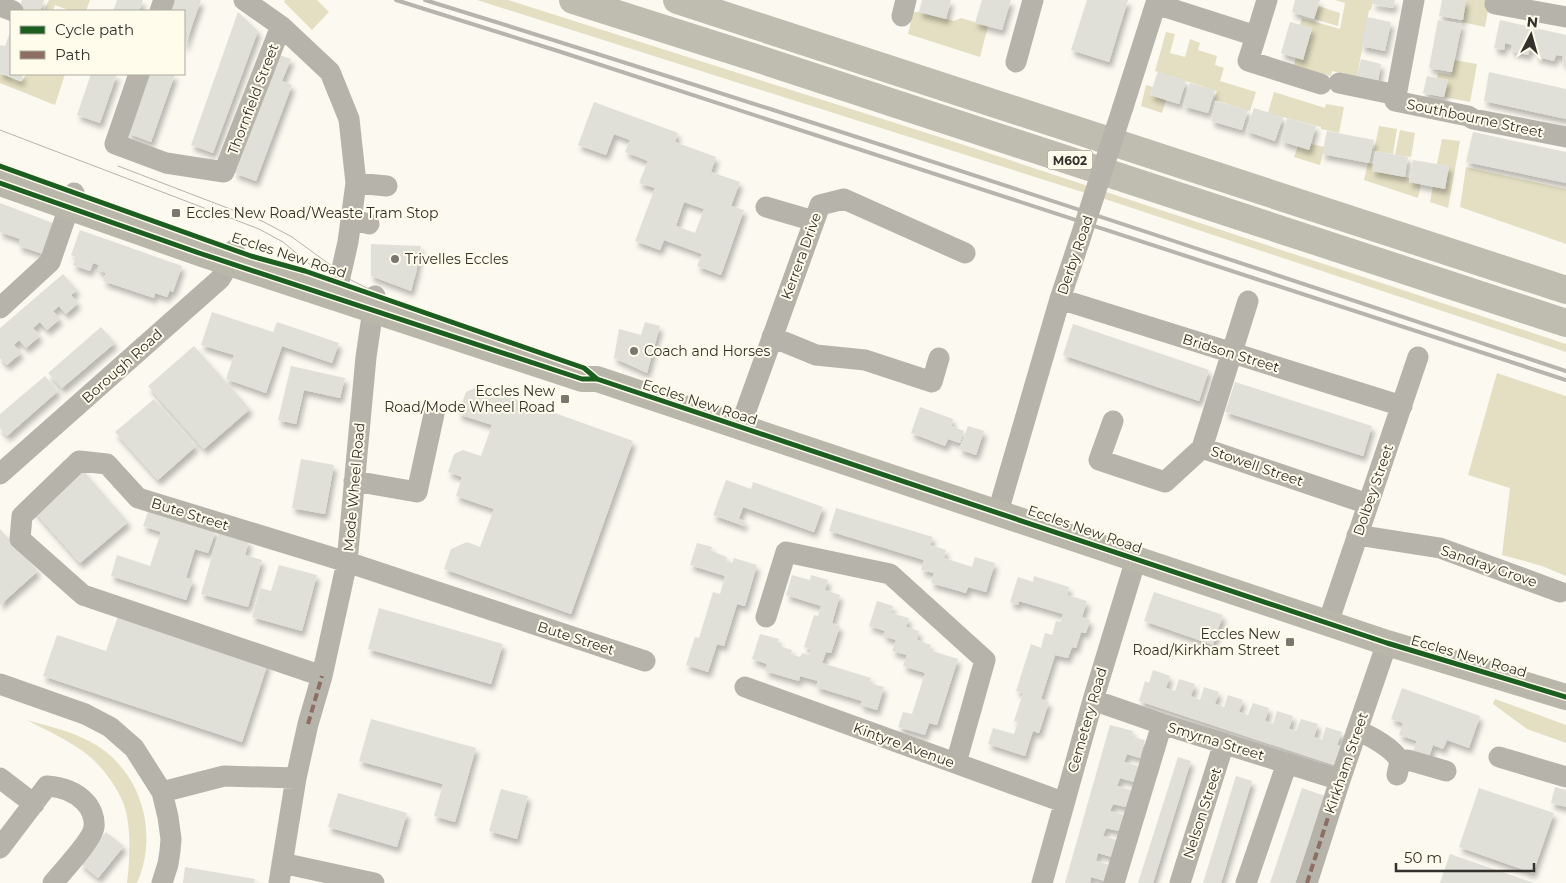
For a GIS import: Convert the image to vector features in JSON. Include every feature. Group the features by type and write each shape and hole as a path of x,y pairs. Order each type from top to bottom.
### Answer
{"highway":[{"name":"M602","path":"573,0 1566,323"},
{"name":"M602","path":"676,0 1566,290"}],"main road":[{"name":"Eccles New Road","path":"0,166 71,200"},
{"name":"Eccles New Road","path":"0,183 71,200 374,303 582,379 597,379 1387,643 1566,697"},
{"name":"Eccles New Road","path":"1438,659 1566,707"}],"street":[{"path":"244,0 281,26 330,72 349,119 360,222 337,291"},
{"path":"1016,62 1034,0"},
{"path":"1267,0 1248,61 1330,84 1396,95"},
{"name":"Southbourne Street","path":"1414,0 1395,101 1468,116 1473,119 1566,137"},
{"path":"1157,2 1256,36"},
{"name":"Derby Road","path":"998,512 1060,300 1157,2"},
{"path":"1495,4 1566,17"},
{"name":"Thornfield Street","path":"139,75 115,144 166,163 224,172 281,26"},
{"path":"356,183 386,186"},
{"name":"Kerrera Drive","path":"740,427 820,205 844,199 965,253"},
{"path":"0,308 50,262 71,200"},
{"path":"766,206 814,221"},
{"name":"Borough Road","path":"0,474 220,279 232,256"},
{"name":"Bridson Street","path":"1060,300 1402,406"},
{"path":"1202,448 1248,301"},
{"name":"Mode Wheel Road","path":"281,873 296,778 308,724 322,676 347,562 366,357 374,303"},
{"path":"772,337 816,355 865,360 932,382 939,358"},
{"name":"Dolbey Street","path":"1328,623 1418,357"},
{"path":"354,481 417,492 434,414"},
{"name":"Stowell Street","path":"1113,421 1099,460 1164,482 1202,448 1368,504"},
{"name":"Bute Street","path":"322,676 83,595 20,539 22,516 79,461 106,464 138,498 347,562 645,661"},
{"name":"Sandray Grove","path":"1358,535 1440,548 1560,592"},
{"path":"766,617 786,552 890,574 985,660 956,763"},
{"name":"Cemetery Road","path":"1042,883 1093,700 1136,559"},
{"name":"Kirkham Street","path":"1307,883 1387,643"},
{"path":"0,684 85,714 110,727 134,748 162,792 168,817 171,839 168,864 162,883"},
{"name":"Kintyre Avenue","path":"745,687 1064,802"},
{"name":"Smyrna Street","path":"1093,700 1162,724 1340,780"},
{"path":"1114,883 1162,724"},
{"path":"1357,731 1368,734 1397,755 1399,768 1408,760 1446,771"},
{"name":"Nelson Street","path":"1180,883 1224,743"},
{"path":"1499,757 1566,777"},
{"path":"1246,883 1288,763"},
{"path":"162,792 224,776 296,778"},
{"path":"0,778 34,804"},
{"path":"0,848 47,786 59,786 78,794 89,806 94,817 94,828 83,847 53,883"},
{"path":"281,873 374,883"}],"shaded area":[{"path":"49,0 90,0 86,10 68,10 55,5 53,10 44,10"},
{"path":"285,0 317,0 329,12 312,30 284,2"},
{"path":"477,0 508,0 952,141 1566,344 1566,352 1111,201"},
{"path":"1335,0 1373,0 1371,10 1369,10 1357,77 1332,71 1331,76 1294,65 1296,57 1303,59 1312,29 1300,25 1302,18 1340,29 1345,3"},
{"path":"1466,0 1490,0 1485,27 1462,22"},
{"path":"1318,6 1340,13 1338,26 1314,19"},
{"path":"913,12 954,21 961,18 988,26 980,57 908,34"},
{"path":"1166,32 1175,34 1170,53 1185,57 1190,39 1200,43 1198,50 1217,56 1215,65 1224,68 1220,81 1256,92 1250,111 1214,100 1217,91 1155,71"},
{"path":"1454,60 1477,64 1470,102 1444,97 1448,80 1437,78 1438,73 1451,75"},
{"path":"0,74 22,82 26,75 65,75 55,105 0,83"},
{"path":"1146,85 1153,87 1150,95 1166,100 1162,113 1141,106"},
{"path":"1274,92 1325,108 1326,104 1344,107 1339,133 1268,113"},
{"path":"1379,126 1397,129 1393,154 1374,151"},
{"path":"1400,130 1415,133 1411,157 1395,155"},
{"path":"1442,139 1460,141 1448,208 1430,202 1433,186 1445,188 1449,166 1437,164"},
{"path":"1311,144 1324,147 1320,165 1294,157 1298,146 1309,150"},
{"path":"1368,163 1374,164 1373,171 1410,178 1409,182 1421,184 1418,198 1364,180"},
{"path":"1466,167 1566,189 1566,244 1460,207"},
{"path":"1497,373 1566,396 1566,576 1542,566 1502,555 1510,488 1468,475"},
{"path":"1495,699 1566,725 1566,743 1527,729 1493,704"},
{"path":"27,720 82,737 89,741 107,752 133,784 141,802 145,822 146,843 144,863 137,883 127,883 129,830 125,809 119,793 101,767 84,752"}],"building":[{"path":"22,0 44,0 40,10 18,10"},
{"path":"117,0 143,0 139,10 113,10"},
{"path":"174,0 201,0 185,46 185,10 170,10"},
{"path":"922,0 951,0 946,19 919,12"},
{"path":"982,0 1011,0 1002,30 975,23"},
{"path":"1087,0 1128,0 1109,62 1071,50"},
{"path":"1295,0 1320,0 1314,19 1292,12"},
{"path":"1373,0 1395,0 1393,8 1372,4"},
{"path":"1442,0 1466,0 1463,20 1439,16"},
{"path":"238,12 258,31 213,153 191,145"},
{"path":"1367,17 1391,22 1385,51 1361,46"},
{"path":"1438,20 1462,24 1452,72 1429,68"},
{"path":"1500,20 1566,35 1566,64 1562,63 1563,56 1556,55 1554,61 1536,57 1538,50 1530,48 1528,55 1511,51 1512,45 1505,43 1504,50 1494,48"},
{"path":"1290,22 1312,28 1303,60 1281,53"},
{"path":"10,33 10,75 23,75 21,81 0,73 0,45 5,46"},
{"path":"279,55 291,59 282,81 292,85 256,181 234,173"},
{"path":"1361,59 1381,64 1378,81 1357,77"},
{"path":"1158,71 1186,81 1179,104 1150,95"},
{"path":"1489,72 1566,89 1566,119 1484,101"},
{"path":"91,75 117,75 100,123 77,115"},
{"path":"148,75 175,75 151,142 127,133"},
{"path":"1427,76 1448,80 1444,97 1423,93"},
{"path":"1190,83 1215,90 1208,113 1183,106"},
{"path":"1216,101 1248,110 1242,130 1211,121"},
{"path":"594,102 678,133 675,142 716,157 711,172 740,182 731,206 744,210 721,275 697,266 702,254 664,240 660,250 635,241 655,188 639,183 648,161 625,152 630,140 614,134 606,155 578,145","holes":["684,202 704,209 695,233 676,226"]},
{"path":"1254,108 1283,117 1275,141 1246,131"},
{"path":"1287,118 1316,126 1309,150 1281,141"},
{"path":"1327,131 1374,140 1369,163 1322,154"},
{"path":"1473,132 1566,152 1566,183 1466,162"},
{"path":"1376,151 1408,157 1405,177 1372,171"},
{"path":"1413,160 1449,166 1445,189 1409,182"},
{"path":"0,203 53,223 43,254 19,246 20,239 0,232"},
{"path":"80,230 182,266 173,292 170,290 167,297 155,293 154,298 103,281 106,273 97,270 99,265 93,263 90,271 73,265 76,257 71,255"},
{"name":"Trivelles Eccles","path":"371,244 421,246 411,291 371,276"},
{"path":"63,274 77,290 71,295 78,303 66,314 59,306 53,311 60,319 47,330 40,322 33,328 40,336 26,348 19,340 14,345 21,353 7,365 0,358 0,328"},
{"path":"212,312 273,332 277,322 339,343 332,363 282,346 266,393 226,379 234,355 201,345"},
{"name":"Coach and Horses","path":"645,322 660,326 647,373 614,358 619,329 641,335"},
{"path":"1073,324 1209,370 1199,401 1063,355"},
{"path":"101,327 115,343 62,388 48,373"},
{"path":"194,346 250,409 204,449 148,386"},
{"path":"291,366 345,378 340,398 304,390 296,424 278,420"},
{"path":"45,376 58,391 7,436 0,428 0,414"},
{"path":"1235,382 1372,426 1363,456 1225,412"},
{"path":"479,386 633,441 571,614 444,569 451,549 467,542 480,547 494,509 456,496 462,477 448,472 454,454 463,450 481,456 492,425 458,414 466,392"},
{"path":"154,399 196,446 158,480 115,432"},
{"path":"920,407 953,419 951,426 964,431 960,443 948,439 945,446 911,433"},
{"path":"968,426 984,431 976,455 959,449"},
{"path":"301,459 334,465 325,514 292,508"},
{"path":"81,468 128,522 80,563 33,510"},
{"path":"726,480 751,489 753,482 823,507 814,532 743,507 739,519 745,521 744,526 713,515"},
{"path":"836,508 933,537 930,545 946,550 944,558 972,567 975,557 995,563 986,592 968,587 966,593 931,583 934,573 921,570 924,560 829,531"},
{"path":"149,509 216,531 208,553 195,549 186,578 193,580 186,600 111,576 117,555 150,566 161,532 143,526"},
{"path":"0,529 38,571 0,605"},
{"path":"219,532 249,541 245,555 262,560 248,607 201,594"},
{"path":"697,543 712,547 711,551 727,557 726,561 732,563 734,558 757,565 745,606 737,604 724,646 717,644 708,672 686,665 695,637 699,638 713,592 720,594 725,576 690,565"},
{"path":"279,565 317,575 302,631 252,617 260,588 271,591"},
{"path":"792,575 810,580 811,575 828,580 825,590 840,595 832,623 840,626 831,653 826,652 822,663 871,678 869,683 884,687 877,710 860,705 862,701 816,687 818,681 800,676 799,681 765,671 767,664 752,659 760,634 779,639 777,645 792,650 791,654 800,657 802,653 809,655 811,649 804,647 814,615 818,616 821,606 786,595"},
{"path":"1034,576 1069,587 1067,595 1087,601 1082,617 1090,620 1086,633 1081,632 1076,648 1072,647 1068,658 1055,655 1041,699 1049,702 1039,733 1033,731 1025,756 988,744 993,728 1014,734 1018,722 1014,721 1023,693 1016,691 1031,644 1041,648 1045,633 1052,635 1056,621 1061,622 1063,614 1019,601 1018,605 1010,602 1018,577 1033,582"},
{"path":"1154,592 1223,615 1213,645 1144,621"},
{"path":"877,601 893,606 891,613 909,618 906,627 919,631 917,640 931,645 929,650 958,659 937,725 929,723 925,735 898,727 903,712 912,714 925,673 903,666 907,655 892,651 896,640 883,636 885,631 869,626"},
{"path":"379,608 503,644 491,684 368,649"},
{"path":"119,613 268,663 242,742 43,676 57,635 106,651"},
{"path":"1153,670 1170,676 1166,688 1175,691 1179,679 1195,684 1191,696 1200,700 1204,687 1219,692 1215,704 1224,707 1228,695 1243,700 1239,712 1248,715 1253,703 1269,708 1265,721 1273,724 1277,711 1293,716 1289,729 1296,731 1301,719 1318,724 1314,737 1322,740 1326,727 1342,732 1337,745 1343,747 1337,766 1139,701 1145,681 1149,683"},
{"path":"1402,688 1480,716 1469,748 1447,740 1443,749 1433,745 1429,757 1413,751 1417,741 1399,735 1403,723 1391,719"},
{"path":"371,719 476,748 455,822 434,816 443,784 359,761"},
{"path":"1110,725 1133,731 1132,737 1145,740 1140,758 1127,754 1124,762 1138,766 1134,782 1120,778 1117,786 1131,790 1126,807 1113,804 1110,811 1124,815 1119,831 1106,828 1103,836 1117,840 1112,857 1098,853 1096,861 1110,865 1105,881 1091,877 1090,883 1065,883"},
{"path":"1178,757 1191,761 1153,883 1138,883"},
{"path":"1236,776 1252,781 1221,883 1203,883"},
{"path":"1555,787 1566,790 1566,807 1551,803"},
{"path":"1302,788 1325,796 1295,883 1270,883"},
{"path":"1479,788 1554,813 1533,873 1459,847"},
{"path":"501,789 528,796 517,839 489,831"},
{"path":"338,793 407,813 397,847 328,827"},
{"path":"106,832 124,846 98,878 80,863"},
{"path":"1450,854 1534,883 1440,883"},
{"path":"185,867 255,879 254,883 183,883"}],"tram line":[{"path":"0,130 259,229 283,242 338,288 359,302 377,311 464,344 1566,708"},
{"path":"118,166 264,222 292,237 351,280 381,295 771,433 1566,694"}],"railway":[{"path":"396,0 558,51 1566,380"},
{"path":"425,0 854,136 1566,371"}],"marked path":[{"path":"308,724 322,676"},
{"path":"1307,883 1340,780"}],"cycle path":[{"path":"0,166 251,256 305,271 584,368 597,379"},
{"path":"0,183 202,254 582,379 597,379 1387,643 1566,697"}],"place":[{"name":"Eccles New Road/Weaste Tram Stop","path":"176,213"},
{"name":"Trivelles Eccles","path":"395,259"},
{"name":"Coach and Horses","path":"634,351"},
{"name":"Eccles New Road/Mode Wheel Road","path":"565,399"},
{"name":"Eccles New Road/Kirkham Street","path":"1290,642"}]}
